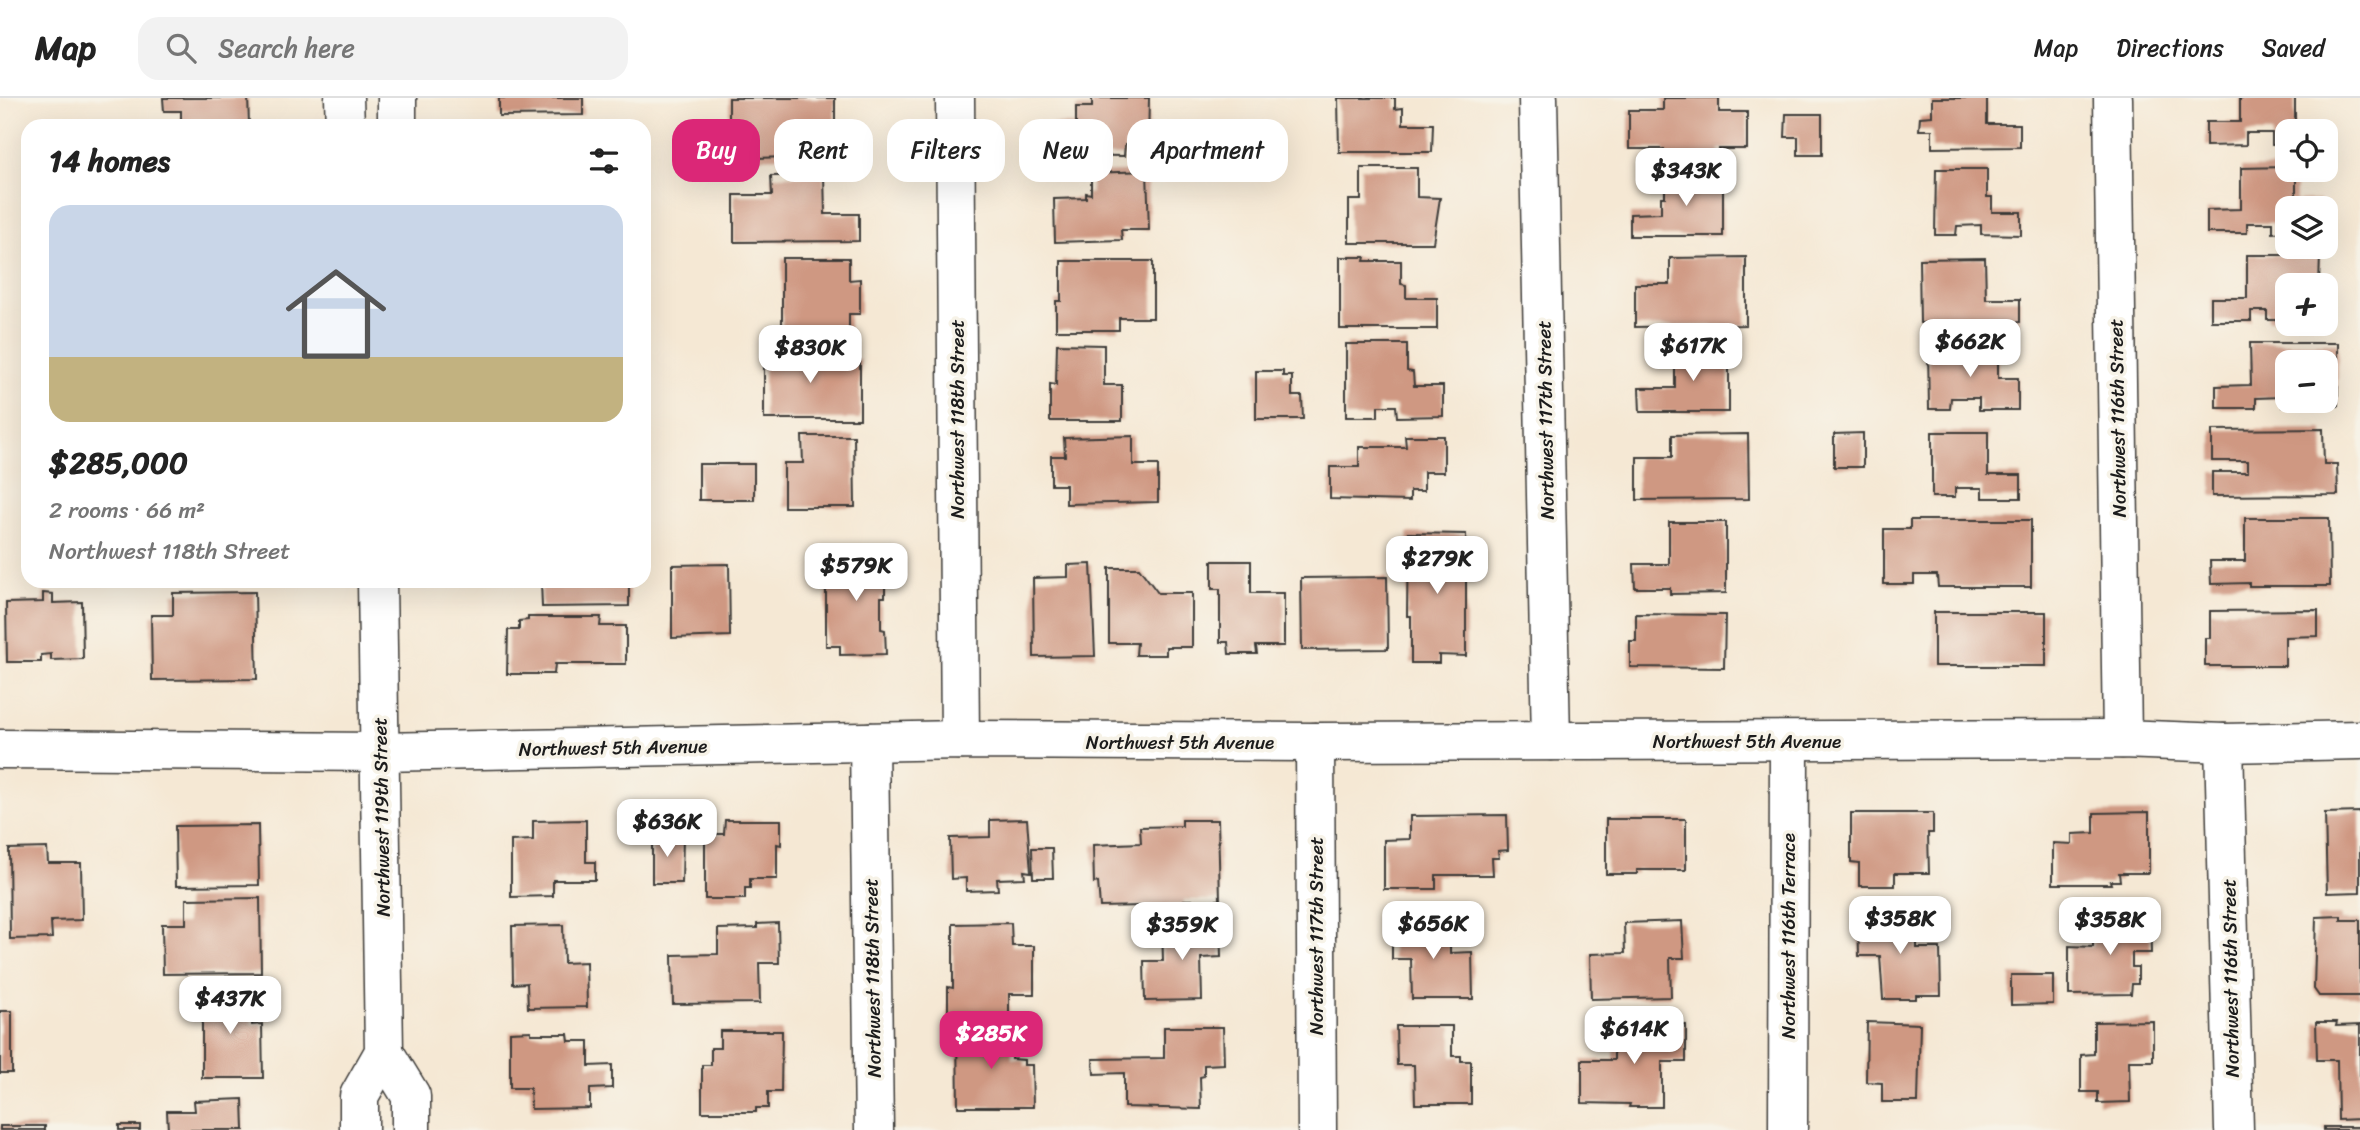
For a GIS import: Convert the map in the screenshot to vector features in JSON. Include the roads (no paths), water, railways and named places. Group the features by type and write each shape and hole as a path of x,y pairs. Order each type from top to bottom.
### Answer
{"street":[{"path":"345,98 345,119"},
{"path":"397,98 397,119"},
{"name":"Northwest 118th Street","path":"955,98 960,740"},
{"name":"Northwest 117th Street","path":"1538,98 1551,741"},
{"name":"Northwest 116th Street","path":"2113,98 2122,739"},
{"name":"Northwest 119th Street","path":"377,588 384,1052"},
{"name":"Northwest 5th Avenue","path":"0,748 380,752 960,740 1788,742 2122,739 2224,743 2360,740"},
{"name":"Northwest 118th Street","path":"869,742 874,1130"},
{"name":"Northwest 117th Street","path":"1315,742 1317,1130"},
{"name":"Northwest 116th Terrace","path":"1788,742 1788,1130"},
{"name":"Northwest 116th Street","path":"2224,743 2234,1130"},
{"path":"359,1130 359,1096 384,1052 411,1096 411,1130"}]}
